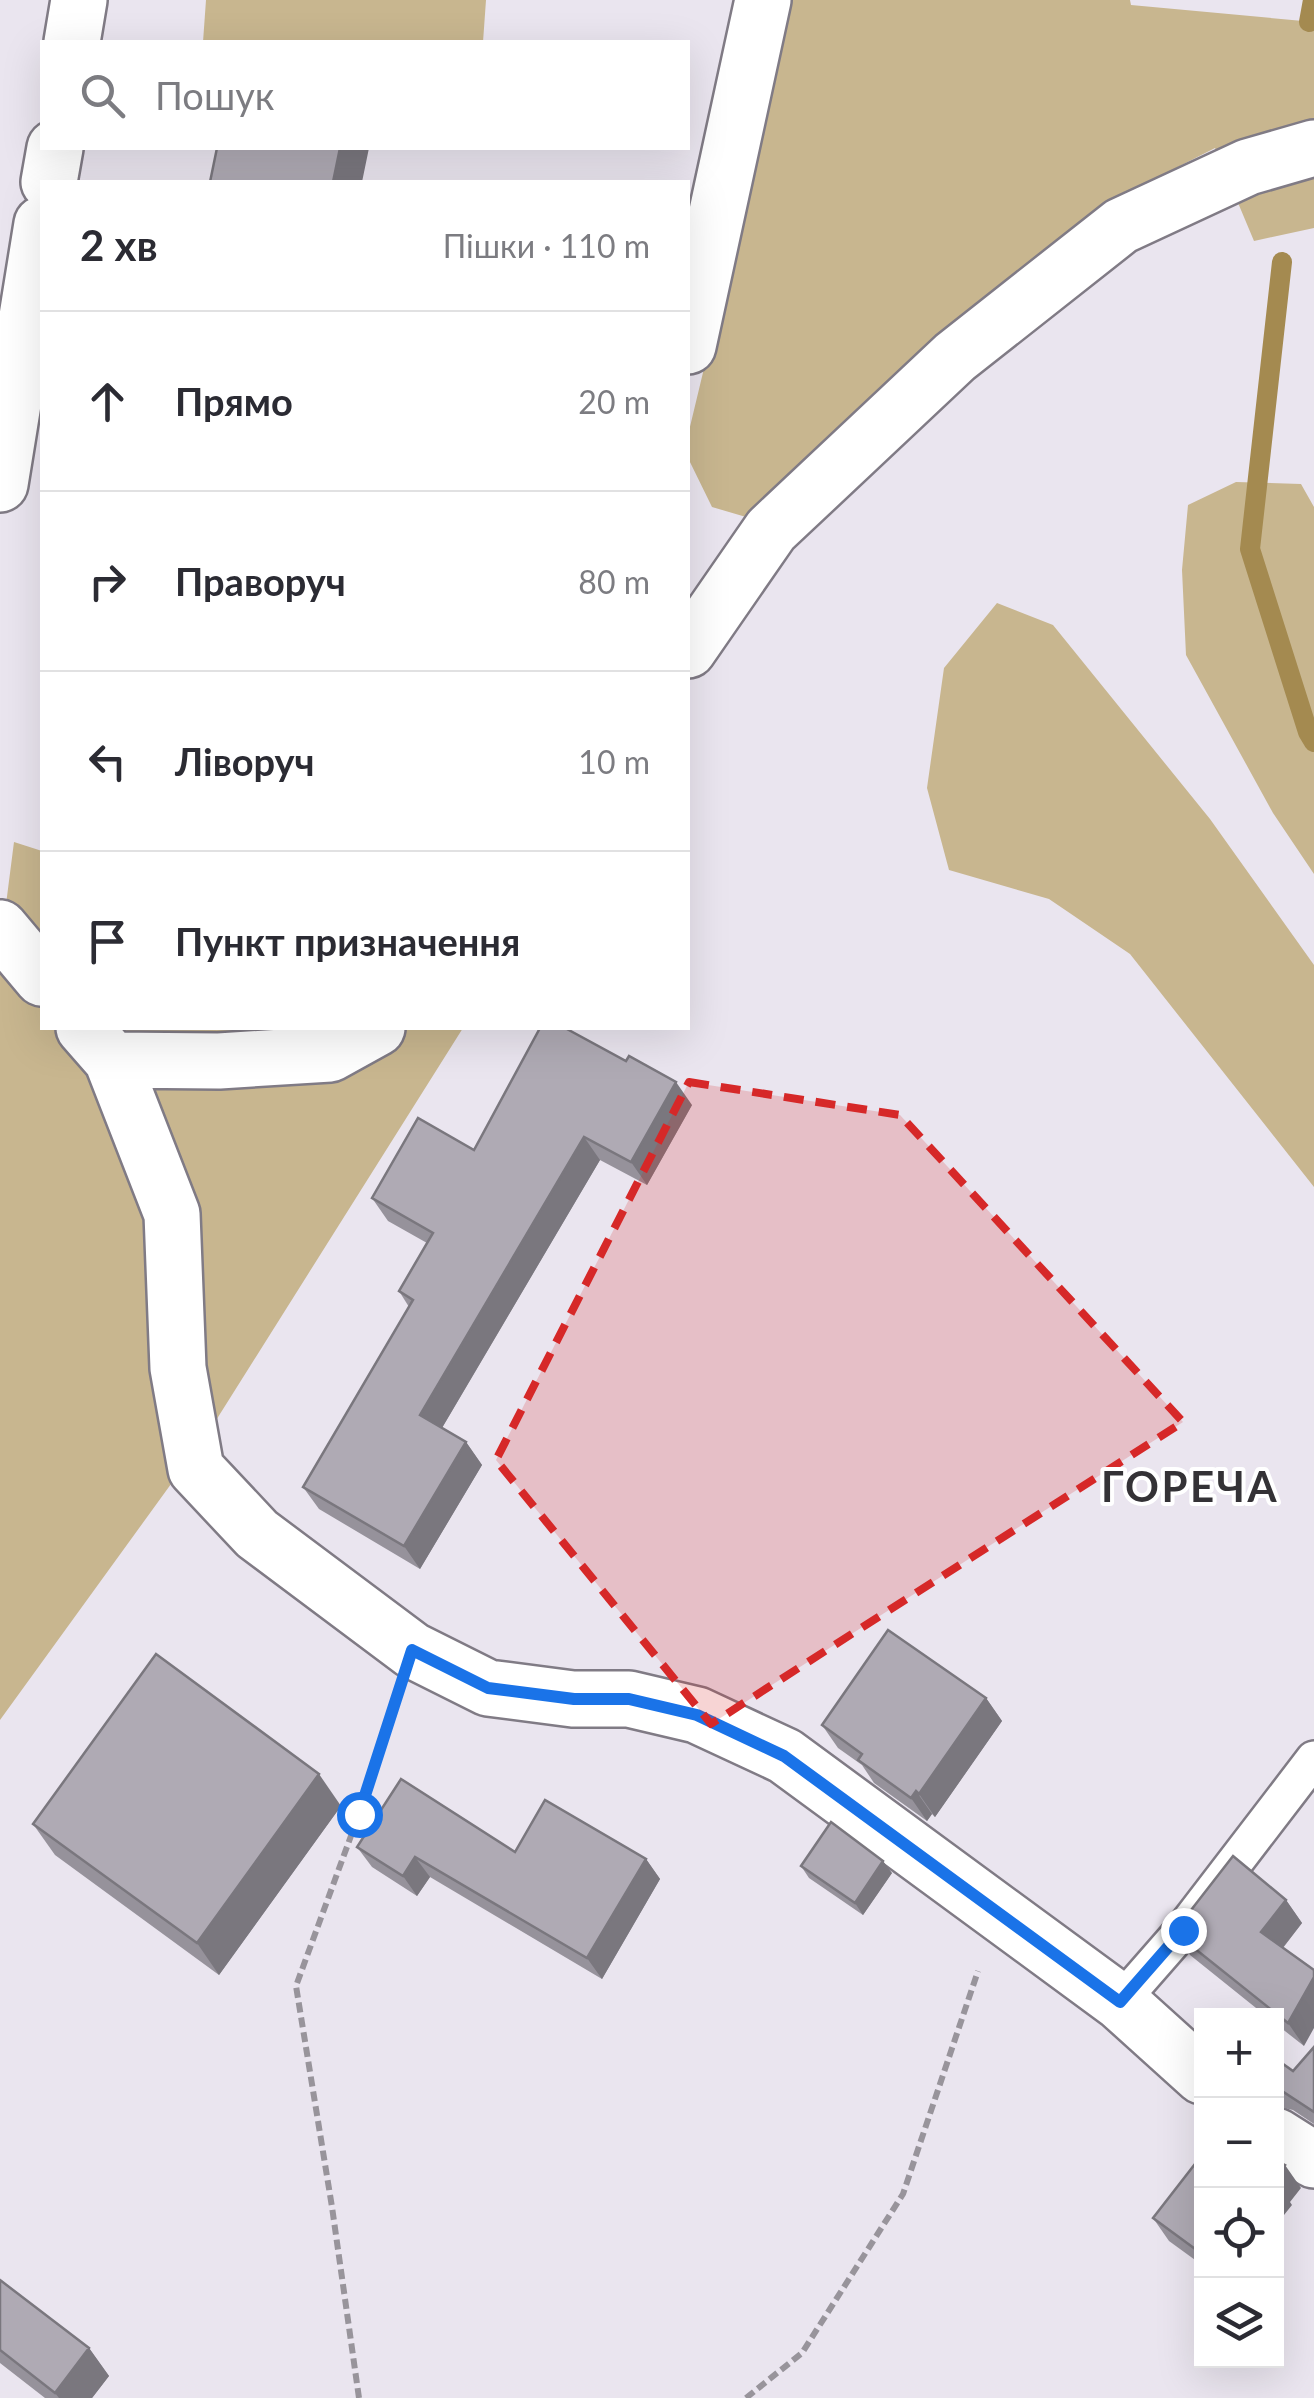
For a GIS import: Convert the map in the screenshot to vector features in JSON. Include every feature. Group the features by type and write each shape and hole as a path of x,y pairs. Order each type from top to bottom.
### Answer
{"street":[{"path":"72,40 79,0"},
{"path":"690,337 764,0"},
{"path":"690,647 772,530 955,357 1121,226 1248,167 1314,148"},
{"path":"49,180 55,150"},
{"path":"0,484 40,236"},
{"path":"0,928 40,976"},
{"path":"98,1044 220,1061 330,1054 374,1030"},
{"path":"98,1044 172,1214 178,1368 196,1469 256,1534 412,1650 488,1688 574,1699 629,1699 697,1715 784,1756 1120,2002 1194,2069"},
{"path":"1284,2141 1314,2160"}],"lane":[{"path":"1120,2002 1183,1930 1314,1759"}],"path":[{"path":"359,2398 296,1986 359,1814 412,1650"},
{"path":"746,2398 802,2353 903,2194 955,2046 996,1912"}],"highlighted area":[{"path":"689,1082 900,1115 1183,1422 711,1724 496,1460"}],"shaded area":[{"path":"206,0 486,0 483,40 203,40"},
{"path":"781,0 1130,0 1131,5 1314,22 1314,228 1254,241 1215,148 1113,200 977,302 746,517 712,507 690,462 690,427 748,185"},
{"path":"1236,482 1301,484 1314,507 1314,874 1273,813 1186,655 1182,570 1188,505"},
{"path":"997,603 1053,625 1210,819 1314,965 1314,1187 1130,954 1049,899 949,870 927,788 944,668"},
{"path":"14,842 40,850 40,1030 462,1030 208,1433 0,1720 0,951"}],"building":[{"path":"217,150 340,150 333,180 210,180"},
{"path":"539,1030 569,1030 676,1082 631,1162 584,1137 420,1415 466,1442 404,1546 303,1487 413,1300 399,1291 433,1233 372,1198 418,1118 474,1150"},
{"path":"888,1630 986,1698 919,1794 916,1791 911,1798 858,1760 862,1754 822,1725"},
{"path":"156,1654 319,1774 197,1943 33,1824"},
{"path":"401,1779 515,1852 545,1800 646,1859 587,1958 415,1857 403,1876 357,1847"},
{"path":"831,1822 883,1861 855,1903 801,1866"},
{"path":"1233,1856 1286,1900 1261,1932 1314,1970 1314,1977 1288,2023 1284,2020 1284,2008 1269,2008 1174,1932"},
{"path":"1314,2047 1314,2112 1284,2092 1284,2065 1293,2071"},
{"path":"1194,2165 1194,2248 1153,2218"},
{"path":"0,2280 89,2348 55,2393 0,2350"}],"waterway":[{"path":"1309,22 1313,0"},
{"path":"1282,262 1250,549 1314,742"}],"district":[{"name":"ГОРЕЧА","path":"1190,1487"}],"route":[{"path":"359,1814 412,1650 488,1688 574,1699 629,1699 697,1715 784,1756 1120,2002 1183,1930"}]}
